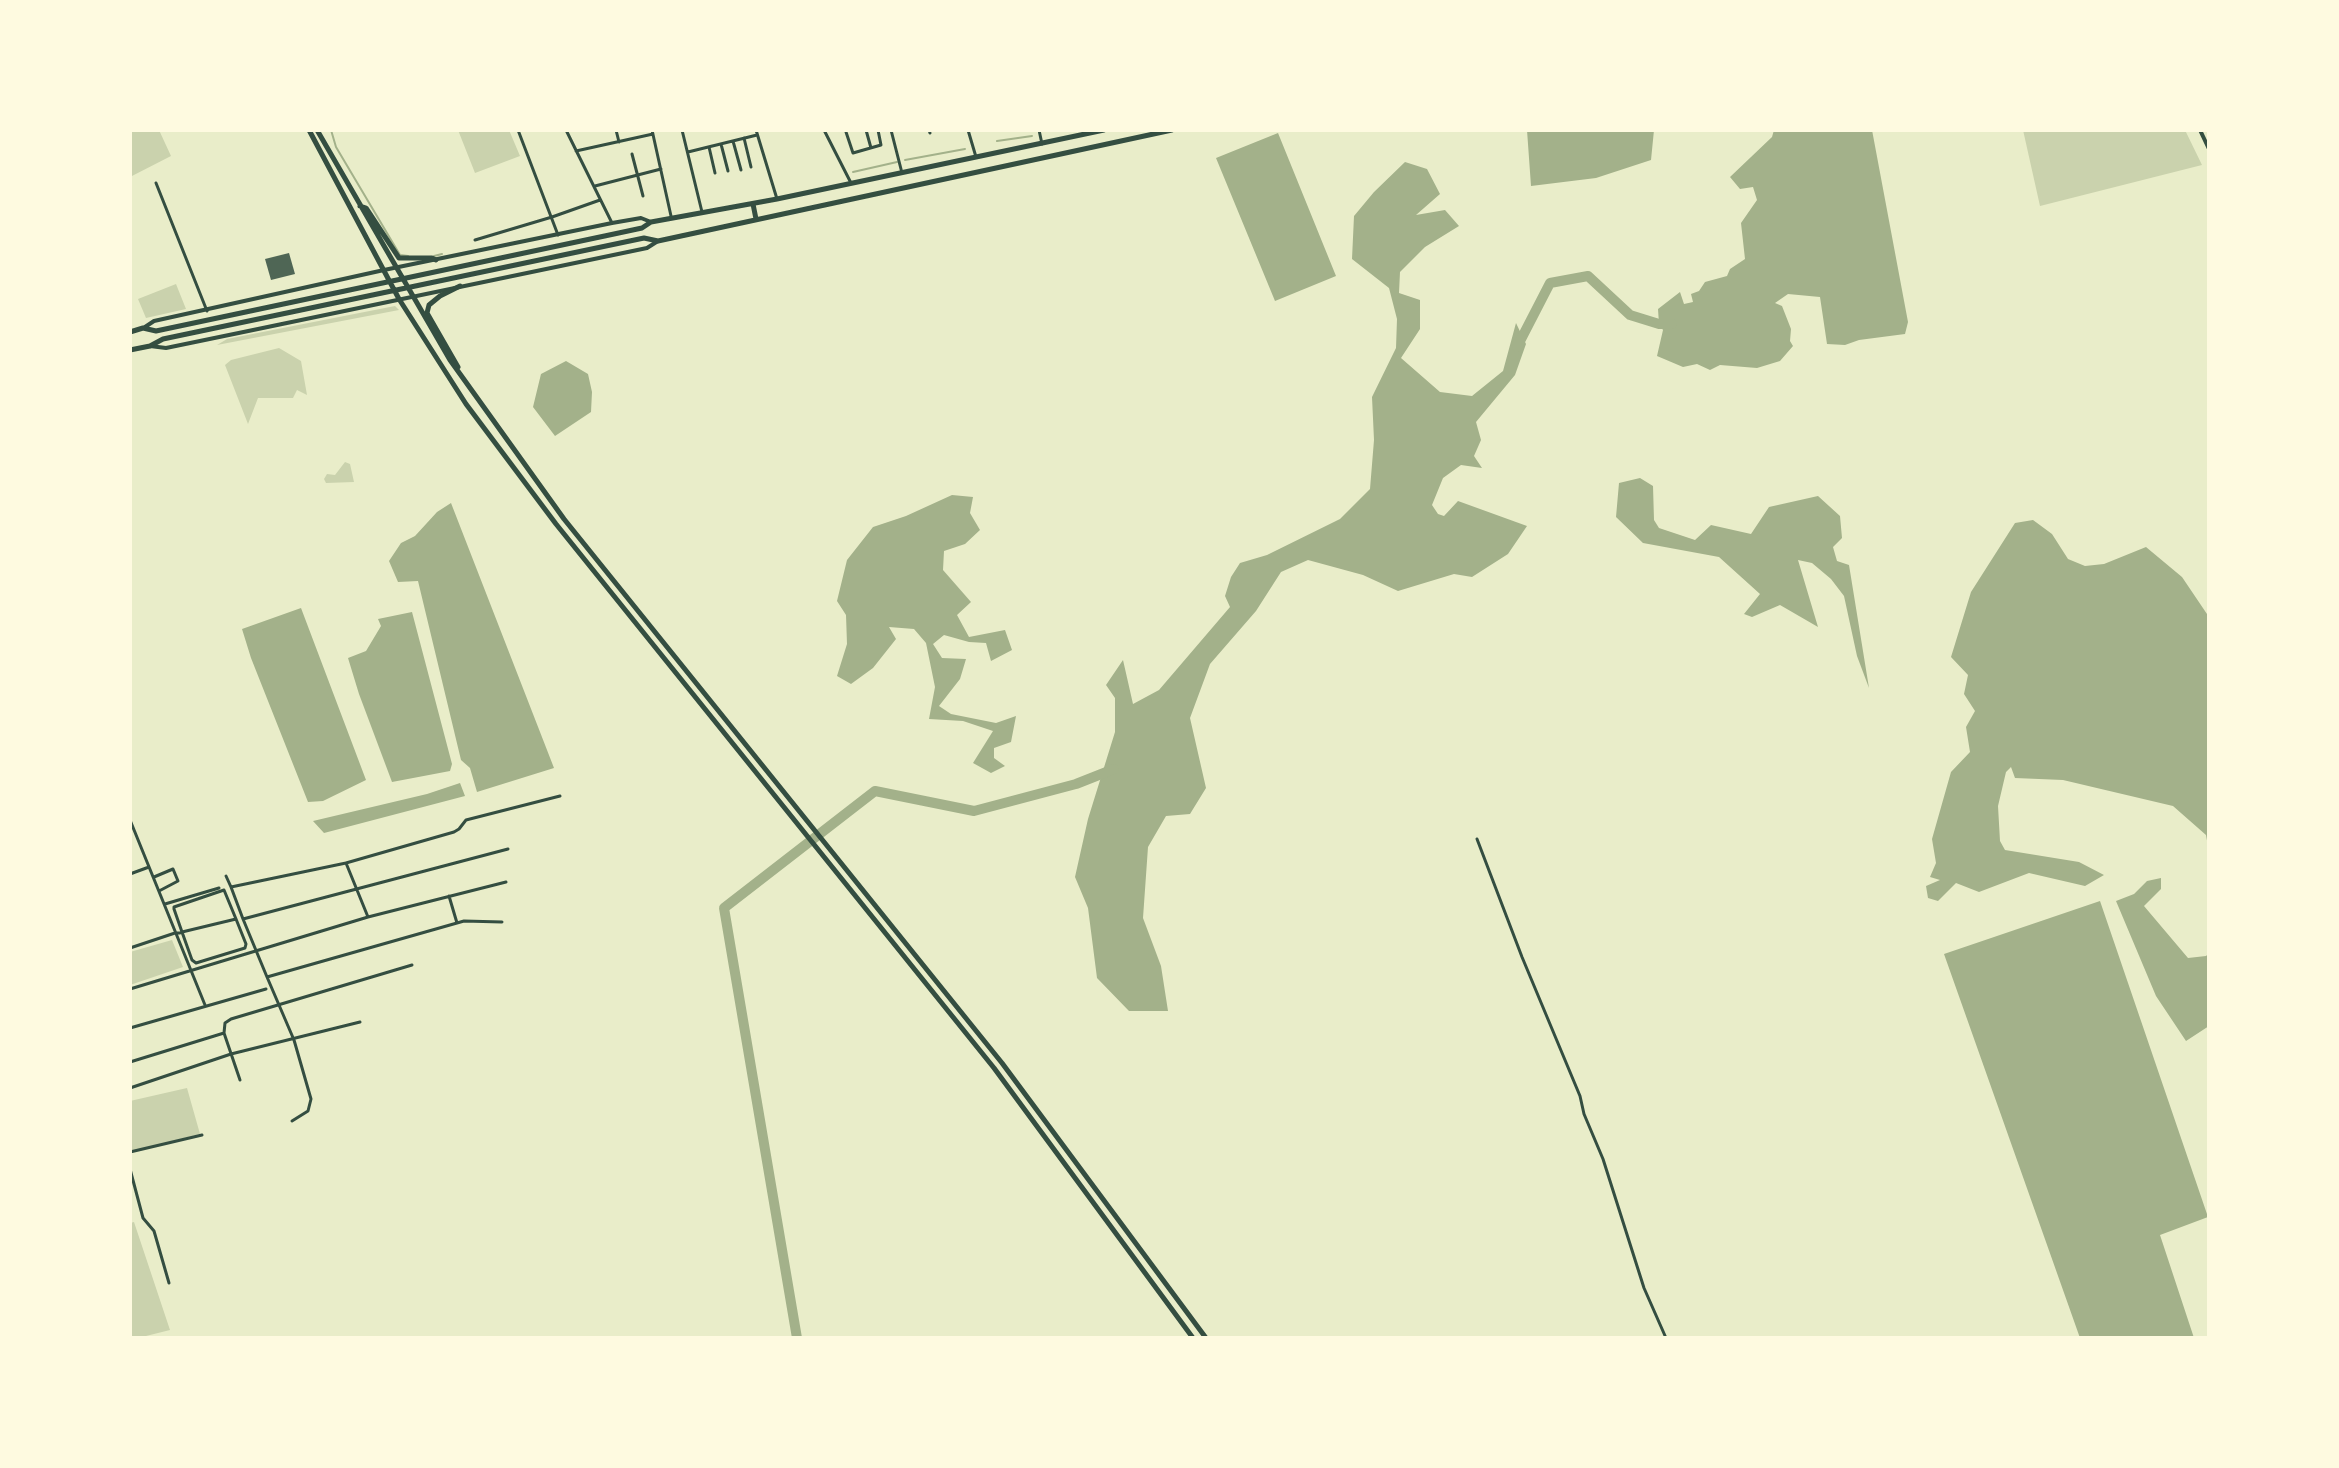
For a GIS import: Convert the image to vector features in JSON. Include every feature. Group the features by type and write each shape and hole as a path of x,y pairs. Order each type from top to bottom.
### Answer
{"main road":[{"path":"309,130 399,299 460,396 556,524 994,1068 1193,1338"},
{"path":"317,130 398,267 412,297 461,375 569,526 1002,1063 1206,1338"},
{"path":"130,332 143,328 156,331 642,228 651,222 753,204 1104,130"},
{"path":"130,350 150,346 163,339 644,238 658,241 1172,130"},
{"path":"753,204 756,219"},
{"path":"359,205 366,208 399,258 436,260"},
{"path":"443,344 427,313 429,305 460,286"},
{"path":"739,752 746,746"},
{"path":"841,879 848,873"},
{"path":"963,1031 970,1025"},
{"path":"1049,1141 1056,1136"},
{"path":"1064,1161 1070,1156"}],"street":[{"path":"518,130 559,235"},
{"path":"566,130 612,223"},
{"path":"616,130 619,142"},
{"path":"638,130 640,137"},
{"path":"682,130 702,213"},
{"path":"824,130 851,183"},
{"path":"854,130 846,131 853,153 881,145 878,130"},
{"path":"866,130 871,148"},
{"path":"891,130 902,173"},
{"path":"968,130 976,157"},
{"path":"1039,130 1042,144"},
{"path":"1064,130 1066,138"},
{"path":"2200,130 2209,149"},
{"path":"576,151 653,132 672,219"},
{"path":"688,152 756,132 777,199"},
{"path":"744,138 751,167"},
{"path":"733,141 741,170"},
{"path":"721,144 728,171"},
{"path":"709,147 715,173"},
{"path":"632,154 643,196"},
{"path":"594,186 661,169"},
{"path":"156,183 207,311"},
{"path":"475,240 600,200"},
{"path":"143,328 154,321 398,267 612,223 641,218 651,222"},
{"path":"150,346 166,348 647,248 658,241"},
{"path":"231,887 346,863 454,832 466,820 560,796"},
{"path":"130,821 205,1005"},
{"path":"1477,839 1580,1096 1644,1288 1666,1338"},
{"path":"243,919 508,849"},
{"path":"346,863 368,917"},
{"path":"130,874 149,867"},
{"path":"154,877 173,869 178,881 159,891"},
{"path":"226,876 294,1040 311,1103 308,1111 292,1121"},
{"path":"130,989 368,917 506,882"},
{"path":"164,905 219,888"},
{"path":"224,890 236,919 245,948 196,963 192,960 175,905 224,890"},
{"path":"449,896 457,923"},
{"path":"130,948 175,933 236,919"},
{"path":"267,977 457,923 476,919 502,922"},
{"path":"240,1080 224,1033 225,1023 412,965"},
{"path":"130,1028 266,989"},
{"path":"130,1088 231,1054 360,1022"},
{"path":"130,1062 224,1033"},
{"path":"130,1152 202,1135"},
{"path":"130,1169 143,1218 154,1231 169,1283"}],"shaded area":[{"path":"130,130 159,130 171,156 130,177"},
{"path":"458,130 509,130 520,156 475,173"},
{"path":"1527,130 1654,130 1651,160 1596,178 1531,186"},
{"path":"1774,130 1872,130 1908,322 1905,334 1845,345 1827,344 1820,297 1788,294 1775,303 1782,306 1791,329 1793,346 1780,361 1757,368 1720,365 1710,370 1697,364 1683,367 1657,356 1663,330 1659,324 1658,309 1680,292 1684,304 1693,302 1691,294 1699,291 1705,282 1727,276 1730,269 1745,259 1741,223 1757,200 1753,187 1740,189 1730,177 1772,137"},
{"path":"2023,130 2185,130 2202,165 2040,206"},
{"path":"1278,133 1336,276 1275,301 1216,158"},
{"path":"1405,162 1427,169 1440,194 1416,215 1445,210 1459,226 1425,247 1400,272 1399,293 1420,300 1420,329 1401,358 1440,392 1472,396 1503,371 1516,323 1526,344 1515,375 1476,422 1481,440 1474,456 1482,468 1461,465 1443,478 1432,505 1438,514 1444,516 1458,501 1527,526 1508,554 1472,577 1454,574 1398,591 1363,575 1308,560 1281,572 1256,611 1210,664 1190,718 1206,788 1190,814 1166,816 1148,847 1143,918 1161,966 1168,1011 1129,1011 1097,978 1088,908 1075,877 1088,819 1115,732 1115,698 1106,685 1123,660 1133,704 1159,690 1230,607 1225,596 1231,577 1240,563 1267,555 1340,519 1370,489 1374,440 1372,397 1396,348 1397,319 1389,288 1352,259 1354,216"},
{"path":"176,284 186,309 146,318 138,299"},
{"path":"395,306 399,310 217,345 227,339"},
{"path":"279,348 301,361 307,395 297,390 293,398 258,398 248,424 225,365 231,360"},
{"path":"566,361 588,374 592,392 591,412 555,436 533,407 541,374"},
{"path":"345,462 350,464 354,482 326,483 324,479 327,474 335,475"},
{"path":"1640,478 1653,486 1654,520 1659,528 1695,540 1711,525 1751,534 1769,507 1818,496 1840,516 1842,538 1833,547 1837,561 1849,565 1869,688 1857,656 1844,596 1831,579 1812,563 1798,560 1818,627 1780,605 1752,617 1744,614 1760,594 1719,557 1643,543 1616,517 1619,483"},
{"path":"952,495 973,497 970,513 980,530 965,544 944,551 943,570 971,602 957,615 969,637 1005,630 1012,650 991,661 986,643 944,635 933,644 942,658 966,659 960,679 939,706 951,714 996,723 1016,716 1011,742 994,748 994,758 1005,766 991,773 973,763 993,731 963,721 929,719 935,687 926,643 914,629 889,627 896,639 873,668 851,684 837,676 847,644 846,615 837,601 847,560 873,527"},
{"path":"451,503 554,768 477,792 470,768 461,760 418,581 398,582 389,561 401,543 415,536 437,512"},
{"path":"2033,520 2052,534 2068,559 2085,566 2104,564 2146,547 2182,577 2209,617 2209,852 2206,835 2173,806 2063,780 2015,778 2011,767 2006,772 1998,806 2000,841 2005,850 2079,862 2104,875 2085,886 2029,873 1979,892 1956,883 1938,901 1928,898 1926,886 1940,880 1930,877 1936,863 1932,839 1951,772 1970,752 1966,727 1975,711 1964,694 1968,675 1951,657 1971,592 2015,523"},
{"path":"301,608 366,780 323,801 308,802 242,629"},
{"path":"412,612 452,764 450,771 392,782 348,658 366,651 381,626 378,619"},
{"path":"460,783 465,796 324,833 313,821 427,794"},
{"path":"2161,878 2161,889 2144,906 2188,958 2209,953 2209,1026 2186,1041 2156,996 2116,901 2134,894 2147,881"},
{"path":"2100,901 2208,1217 2160,1235 2194,1338 2080,1338 1944,954"},
{"path":"172,940 183,967 130,985 130,952"},
{"path":"187,1088 200,1134 130,1152 130,1101"},
{"path":"134,1222 170,1330 130,1338 130,1223"}],"building":[{"path":"289,253 295,274 271,280 265,259"}],"waterway":[{"path":"331,130 336,147 400,255 408,256"},
{"path":"997,141 1032,136"},
{"path":"905,160 965,149"},
{"path":"853,172 897,162"},
{"path":"434,256 442,254"},
{"path":"1517,347 1550,283 1588,276 1630,315 1659,324 1672,324"},
{"path":"797,1338 724,908 875,791 974,811 1076,784 1114,769"}]}
